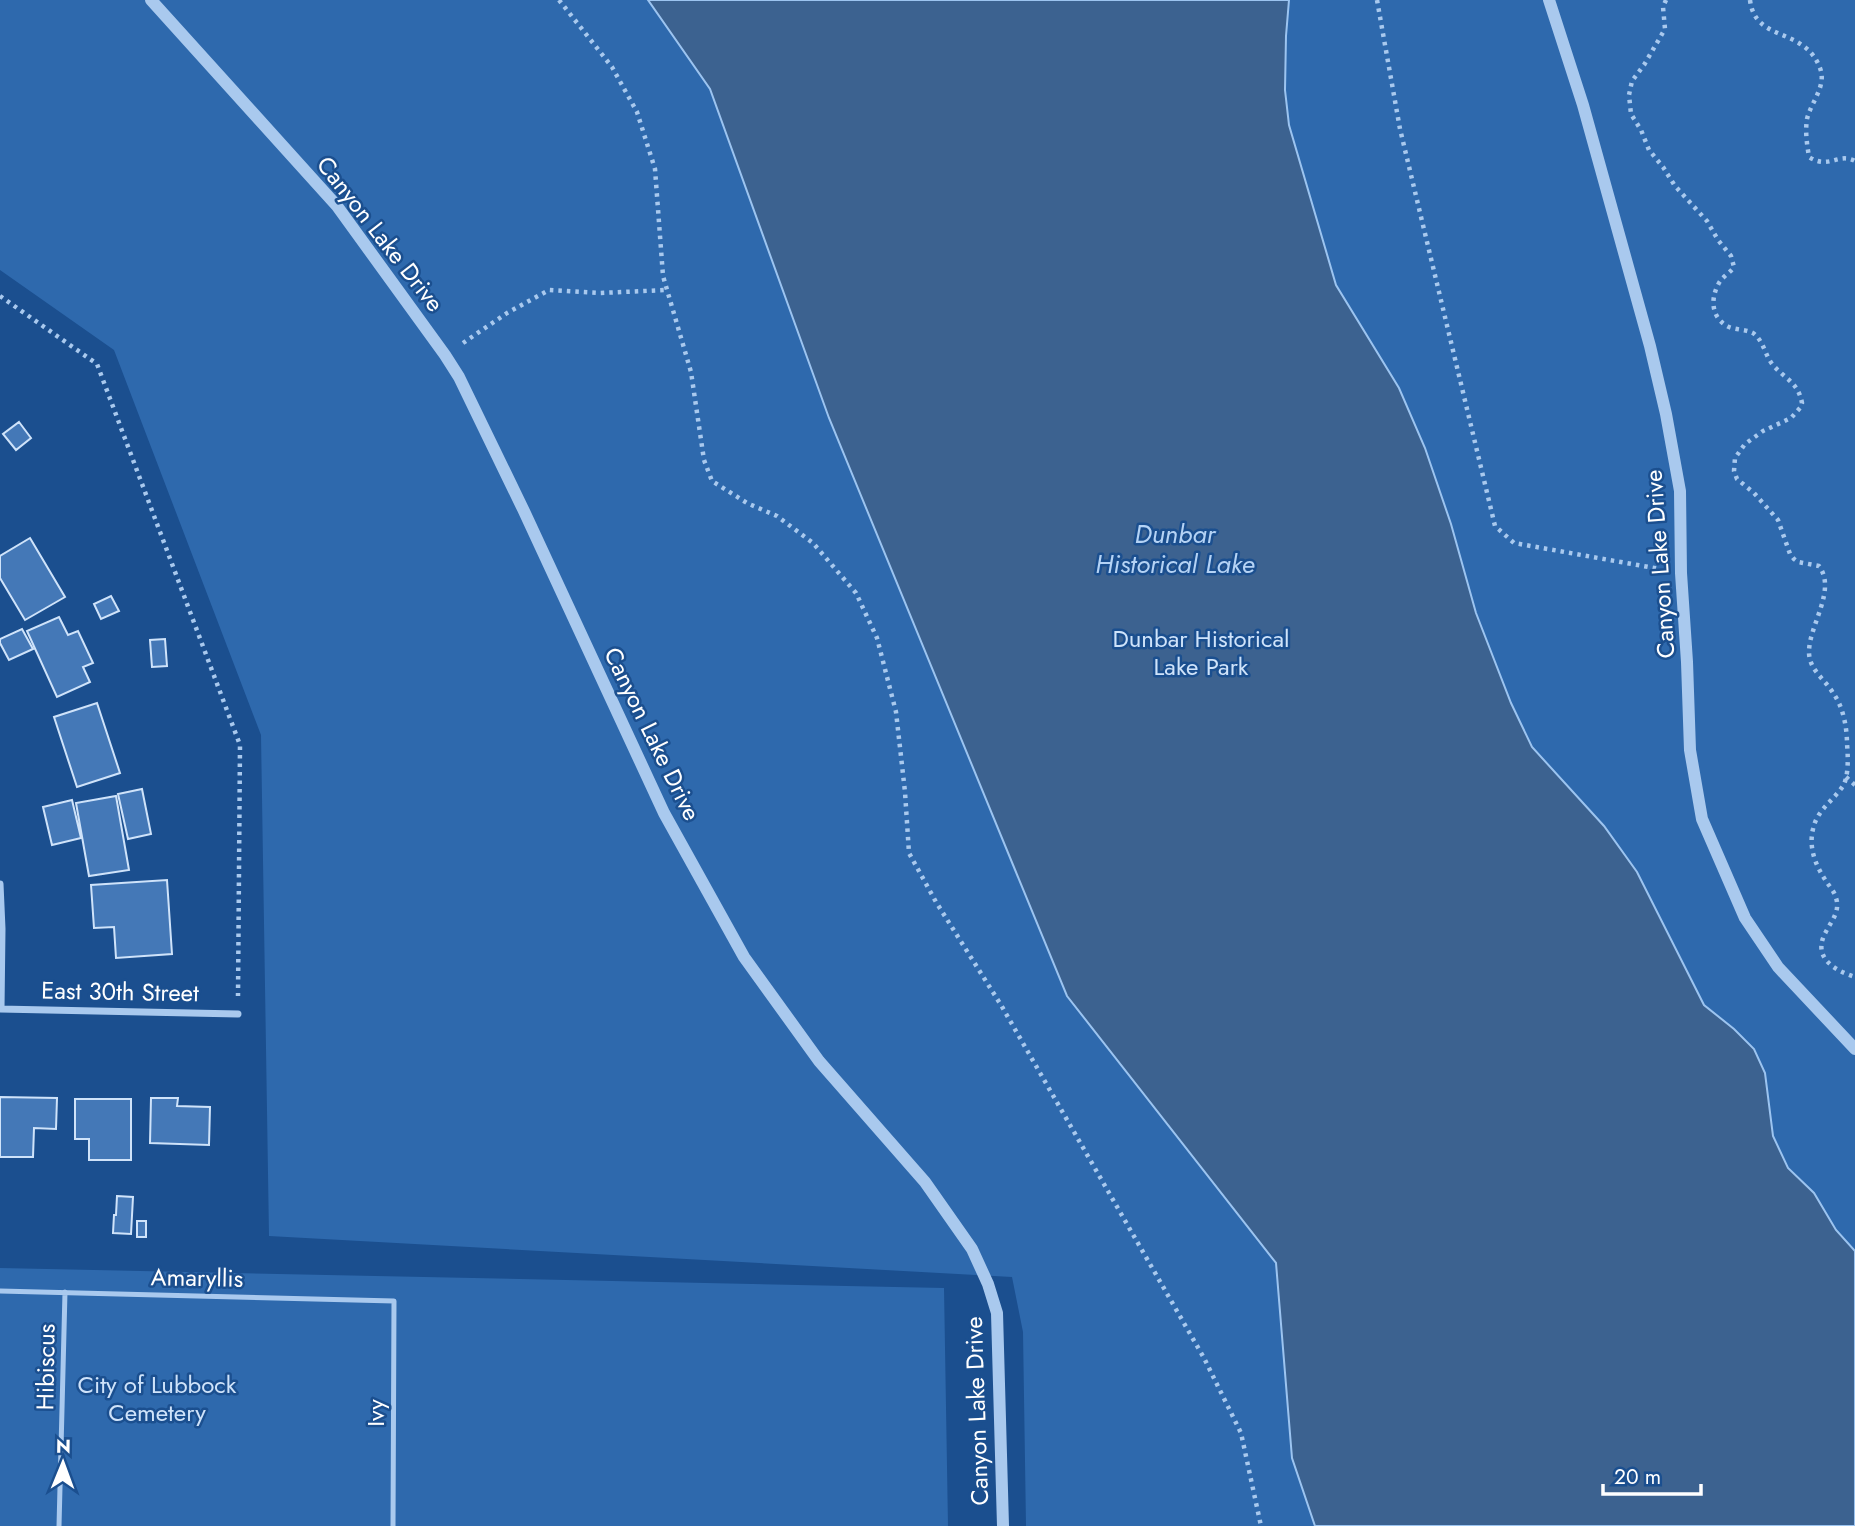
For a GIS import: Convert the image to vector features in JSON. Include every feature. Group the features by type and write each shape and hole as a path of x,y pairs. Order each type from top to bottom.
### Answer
{"street":[{"name":"Canyon Lake Drive","path":"151,0 337,206 445,355 459,377 523,509 664,813 744,957 819,1061 925,1182 972,1249 988,1284 997,1313 1003,1526"},
{"name":"Canyon Lake Drive","path":"1549,0 1583,105 1650,346 1680,491 1681,573 1690,750 1702,819 1745,918 1778,967 1855,1049"},
{"path":"0,884 1,1009"},
{"name":"East 30th Street","path":"1,1009 238,1014"}],"lane":[{"name":"Amaryllis","path":"0,1290 394,1301"},
{"name":"Hibiscus","path":"59,1526 65,1292"},
{"name":"Ivy","path":"393,1526 394,1301"}],"path":[{"path":"559,0 612,67 637,112 655,169 663,276 691,372 704,460 712,481 747,503 777,516 813,543 856,593 877,638 896,712 909,853 936,902 1001,1004 1204,1358 1241,1433 1261,1526"},
{"path":"1377,0 1399,130 1496,526 1514,542 1681,573"},
{"path":"1666,0 1663,7 1665,29 1632,81 1629,95 1631,114 1649,150 1675,187 1707,221 1731,256 1734,267 1719,284 1713,299 1717,317 1727,326 1752,332 1761,341 1772,364 1790,379 1800,393 1802,404 1796,413 1791,418 1763,430 1745,444 1735,458 1734,471 1737,479 1754,493 1778,520 1794,559 1819,566 1824,573 1825,590 1810,641 1809,656 1813,667 1834,694 1840,709 1847,743 1846,777 1844,785 1815,821 1812,832 1813,855 1818,869 1836,897 1838,910 1822,940 1822,954 1841,972 1855,977"},
{"path":"1750,0 1757,22 1807,48 1821,70 1820,88 1810,109 1805,136 1809,157 1823,163 1841,158 1855,161"},
{"path":"445,355 507,313 549,290 600,293 667,290"},
{"path":"0,296 97,365 240,745 238,1014"},
{"path":"1846,777 1855,785"}],"green space":[{"name":"Dunbar Historical Lake Park","path":"0,0 1855,0 1855,1526 1026,1526 1023,1332 1012,1277 269,1236 261,735 114,350 0,270"},
{"name":"City of Lubbock Cemetery","path":"0,1268 944,1288 948,1526 0,1526"}],"water":[{"name":"Dunbar Historical Lake","path":"648,0 1289,0 1285,90 1289,125 1336,285 1399,388 1425,448 1451,524 1476,613 1511,703 1532,747 1604,826 1637,872 1704,1005 1754,1049 1765,1073 1773,1136 1788,1168 1814,1193 1836,1230 1855,1251 1855,1526 1315,1526 1292,1458 1276,1263 1067,996 829,418 710,89"}],"building":[{"path":"19,422 31,438 16,450 3,434"},
{"path":"30,538 65,597 25,620 0,578 0,556"},
{"path":"111,596 119,611 101,619 94,604"},
{"path":"59,617 68,635 78,631 93,663 83,667 90,682 57,697 27,631"},
{"path":"22,629 33,649 9,660 0,639"},
{"path":"165,639 167,666 152,667 150,640"},
{"path":"97,703 120,773 77,787 54,717"},
{"path":"142,789 151,834 128,839 118,794"},
{"path":"116,796 129,870 89,876 76,803"},
{"path":"72,800 81,838 52,845 43,807"},
{"path":"167,880 172,954 116,958 114,927 94,928 91,885"},
{"path":"0,1097 57,1098 56,1129 34,1128 33,1157 0,1157"},
{"path":"151,1098 178,1098 177,1106 210,1107 209,1145 150,1143"},
{"path":"75,1099 131,1099 131,1160 89,1160 89,1139 75,1139"},
{"path":"117,1196 133,1197 131,1234 113,1233"},
{"path":"137,1221 146,1221 146,1237 137,1237"}]}
